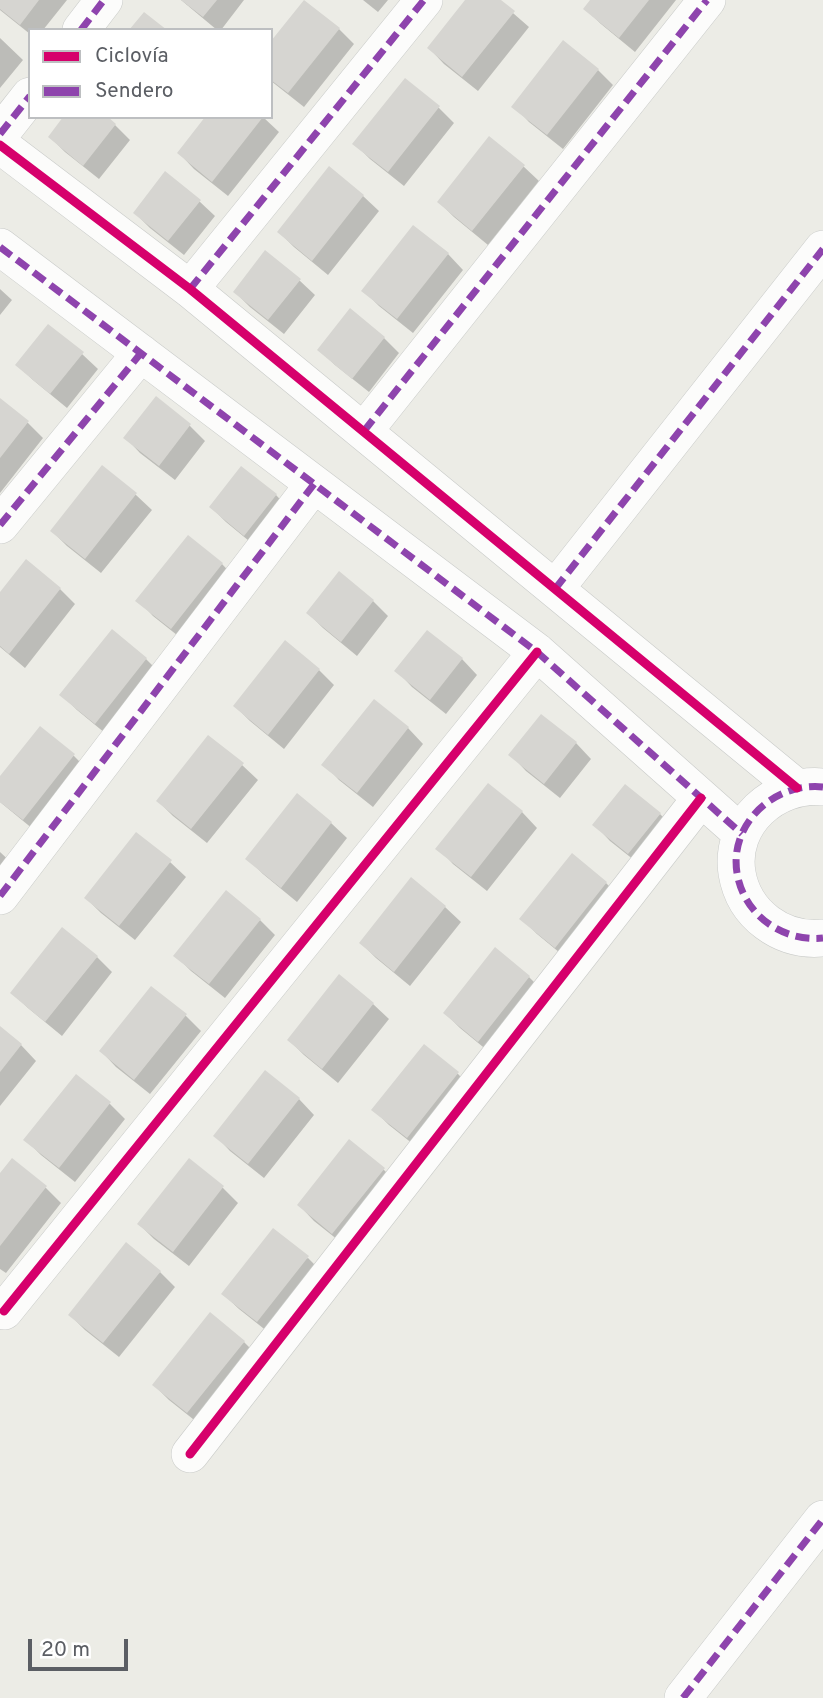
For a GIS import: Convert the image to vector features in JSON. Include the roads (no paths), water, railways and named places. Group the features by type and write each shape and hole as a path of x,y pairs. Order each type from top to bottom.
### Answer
{"street":[{"path":"83,28 104,0"},
{"path":"190,289 424,0"},
{"path":"364,431 707,0"},
{"path":"0,134 28,99"},
{"path":"0,145 190,289 555,589 810,787"},
{"path":"0,247 537,652 742,834"},
{"path":"555,589 823,249"},
{"path":"0,525 141,353"},
{"path":"0,896 314,484"},
{"path":"4,1311 537,652"},
{"path":"810,787 780,794 764,804 751,818 742,834 737,852 737,872 742,891 751,908 765,922 782,933 800,938 823,938"},
{"path":"190,1454 701,798"},
{"path":"683,1698 823,1519"}]}
